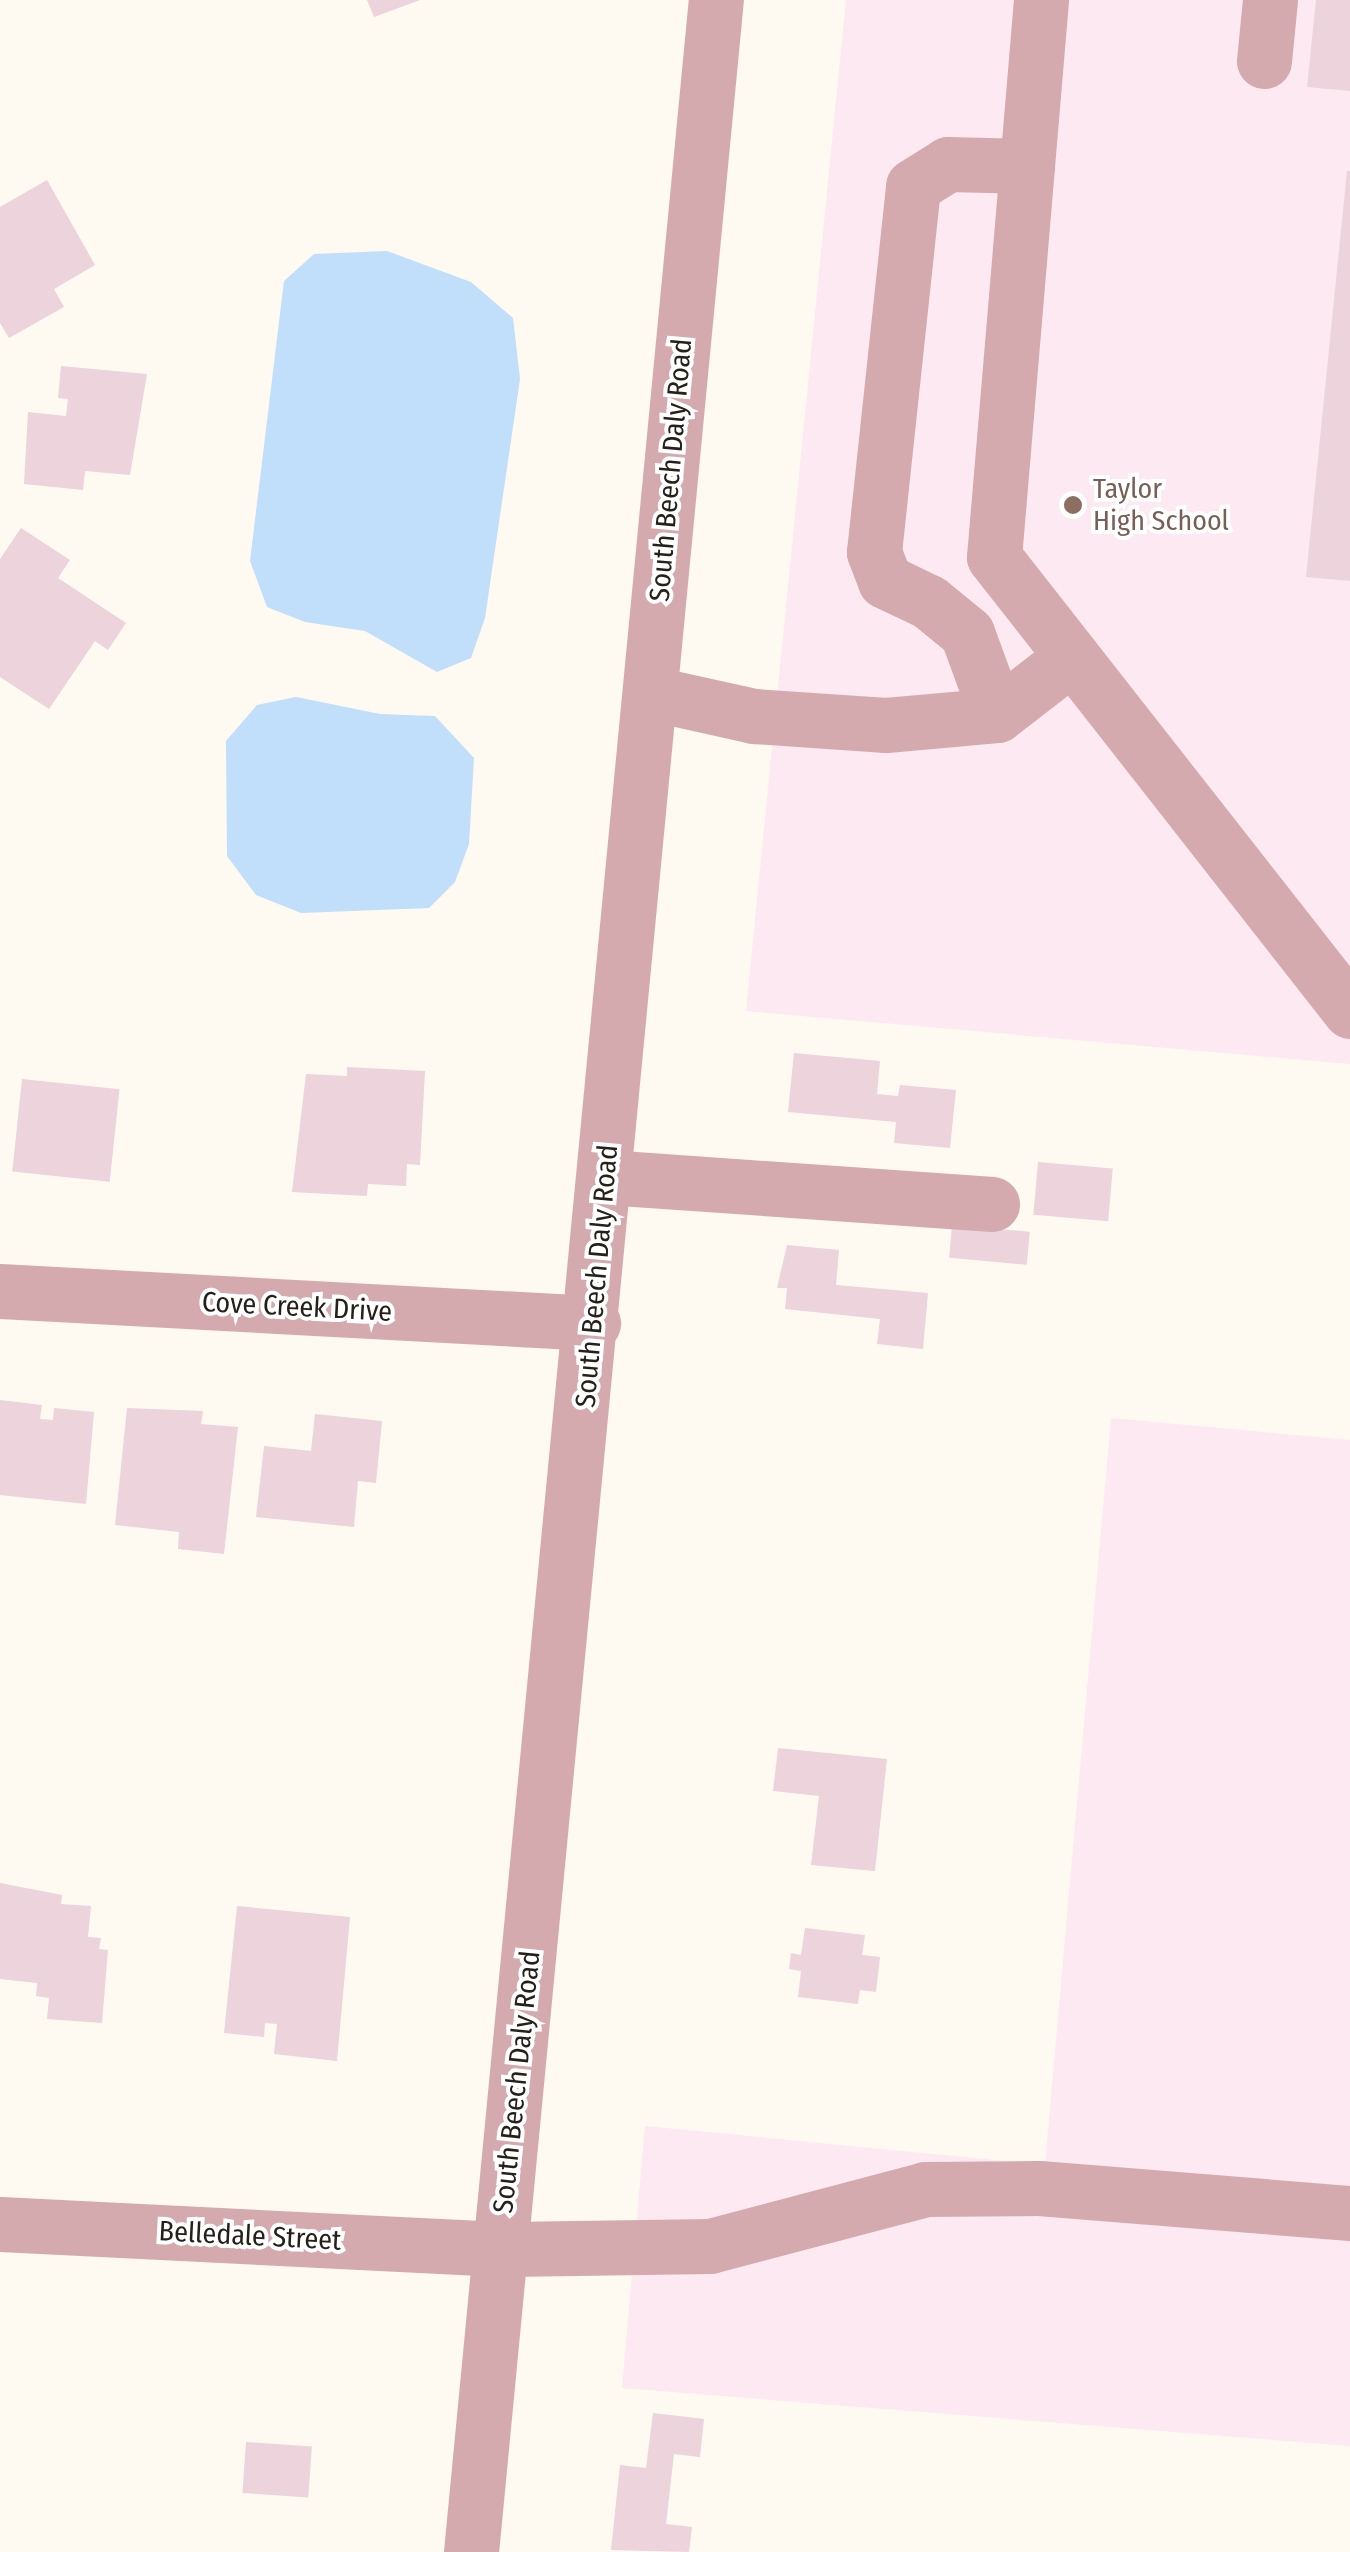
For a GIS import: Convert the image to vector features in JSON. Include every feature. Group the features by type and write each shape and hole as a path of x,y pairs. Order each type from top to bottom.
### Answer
{"street":[{"name":"South Beech Daly Road","path":"471,2552 593,1323 716,0"},
{"path":"1040,0 994,557 1350,1011"},
{"path":"1264,61 1270,0"},
{"path":"997,715 966,633 929,602 885,581 874,552 914,186 948,164 1027,166"},
{"path":"650,693 754,716 886,725 997,715 1072,656"},
{"path":"606,1178 992,1204"},
{"name":"Cove Creek Drive","path":"0,1291 593,1323"},
{"name":"Belledale Street","path":"0,2224 500,2249 710,2246 925,2189 1039,2188 1350,2213"}],"shaded area":[{"name":"Taylor High School","path":"846,0 1350,0 1350,1064 746,1011"},
{"path":"1111,1418 1350,1440 1350,2446 622,2388 645,2126 1045,2165"}],"water":[{"path":"387,251 471,282 513,318 520,379 485,618 471,658 437,672 365,631 305,622 267,607 250,561 284,281 314,254"},
{"path":"296,697 380,714 435,716 474,758 469,844 455,882 429,908 301,913 256,895 227,856 226,741 257,705"}],"building":[{"path":"367,0 420,0 374,17"},
{"path":"1316,0 1350,0 1350,91 1307,87"},
{"name":"Taylor High School","path":"1350,171 1350,581 1306,577"},
{"path":"47,180 95,265 54,289 64,307 9,338 0,323 0,207"},
{"path":"61,366 147,374 130,475 85,471 83,490 24,484 28,412 66,416 68,399 58,398"},
{"path":"21,528 70,560 58,578 126,623 108,650 95,641 49,709 0,677 0,559"},
{"path":"794,1053 880,1061 877,1094 898,1096 900,1085 956,1090 950,1148 894,1143 896,1122 788,1112"},
{"path":"347,1067 425,1071 420,1165 407,1164 406,1186 368,1184 367,1196 292,1192 306,1074 347,1076"},
{"path":"22,1079 119,1089 110,1182 12,1171"},
{"path":"1038,1162 1113,1169 1108,1221 1033,1215"},
{"path":"952,1225 1030,1232 1027,1265 949,1258"},
{"path":"787,1245 839,1250 836,1285 928,1293 923,1349 877,1344 880,1319 785,1309 787,1288 777,1288"},
{"path":"0,1400 42,1405 40,1419 53,1420 54,1408 94,1412 86,1504 0,1495"},
{"path":"127,1408 203,1411 201,1424 238,1427 224,1554 178,1549 179,1532 115,1525"},
{"path":"315,1414 382,1421 376,1483 358,1481 354,1527 256,1517 264,1446 311,1451"},
{"path":"778,1748 887,1759 875,1871 811,1865 819,1796 773,1791"},
{"path":"0,1883 62,1895 61,1904 91,1906 88,1937 101,1938 99,1949 108,1950 102,2023 47,2019 49,1998 36,1996 37,1983 0,1979"},
{"path":"237,1906 350,1917 337,2061 274,2054 277,2024 265,2023 264,2037 224,2033"},
{"path":"805,1928 865,1935 862,1955 880,1957 876,1992 860,1990 858,2004 798,1997 801,1971 789,1969 791,1953 801,1955"},
{"path":"653,2413 704,2419 700,2457 674,2454 666,2524 692,2527 689,2552 611,2550 620,2465 646,2468"},
{"path":"246,2442 312,2447 308,2497 242,2493"}],"place":[{"name":"Taylor High School","path":"1073,505"}]}
